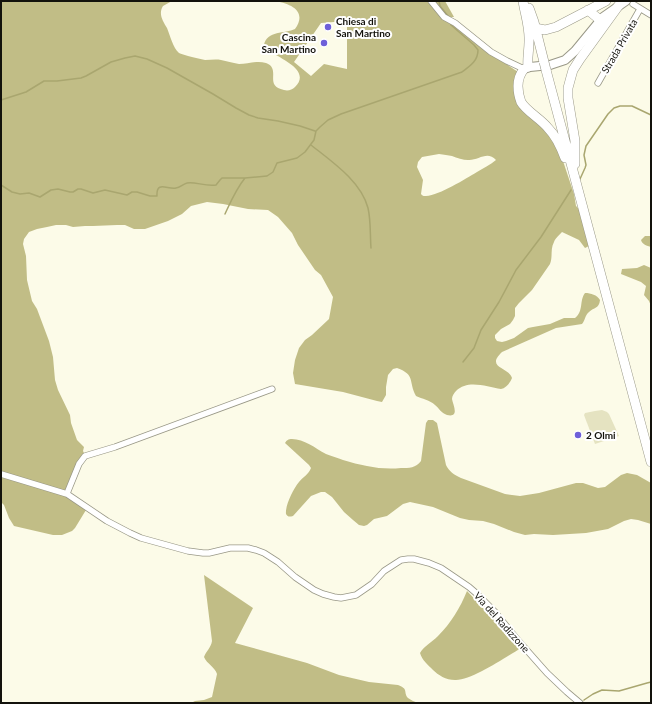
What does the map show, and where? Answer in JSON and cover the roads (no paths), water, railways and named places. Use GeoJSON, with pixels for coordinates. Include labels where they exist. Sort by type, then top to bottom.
{"type":"FeatureCollection","features":[{"type":"Feature","properties":{"kind":"main road"},"geometry":{"type":"LineString","coordinates":[[523,1],[529,35],[529,46],[526,68],[521,74],[519,83],[520,100],[524,106],[546,125],[554,136],[567,162],[578,202],[582,205]]}},
{"type":"Feature","properties":{"kind":"main road"},"geometry":{"type":"LineString","coordinates":[[527,1],[651,462]]}},
{"type":"Feature","properties":{"kind":"main road"},"geometry":{"type":"LineString","coordinates":[[535,28],[545,30],[554,28],[606,1]]}},
{"type":"Feature","properties":{"kind":"main road"},"geometry":{"type":"LineString","coordinates":[[575,180],[575,141],[568,96],[573,70],[626,3]]}},
{"type":"Feature","properties":{"kind":"main road"},"geometry":{"type":"LineString","coordinates":[[588,10],[600,20]]}},
{"type":"Feature","properties":{"kind":"street"},"geometry":{"type":"LineString","coordinates":[[431,1],[444,17],[455,23],[491,52],[507,61],[526,68],[545,66],[568,58],[606,14],[626,3],[651,16]]}},
{"type":"Feature","properties":{"kind":"street","name":"Strada Privata"},"geometry":{"type":"LineString","coordinates":[[598,83],[640,9]]}},
{"type":"Feature","properties":{"kind":"street"},"geometry":{"type":"LineString","coordinates":[[67,494],[79,464],[85,456],[116,447],[272,389]]}},
{"type":"Feature","properties":{"kind":"street","name":"Via del Radizzone"},"geometry":{"type":"LineString","coordinates":[[1,474],[67,494],[107,521],[135,536],[153,542],[188,551],[203,553],[230,548],[248,548],[256,550],[278,562],[295,577],[314,590],[334,597],[341,598],[356,595],[372,584],[384,571],[400,560],[414,559],[435,565],[470,587],[479,595],[547,673],[580,703]]}},
{"type":"Feature","properties":{"kind":"waterway"},"geometry":{"type":"LineString","coordinates":[[439,1],[440,6],[448,16]]}},
{"type":"Feature","properties":{"kind":"waterway"},"geometry":{"type":"LineString","coordinates":[[245,178],[267,176],[273,172],[277,163],[297,158],[305,152],[314,140],[316,131],[328,120],[465,70],[477,57],[478,50],[451,25],[450,22]]}},
{"type":"Feature","properties":{"kind":"waterway"},"geometry":{"type":"LineString","coordinates":[[1,100],[26,92],[44,81],[81,78],[111,62],[135,56],[147,59],[167,68],[249,115],[300,126],[315,131]]}},
{"type":"Feature","properties":{"kind":"waterway"},"geometry":{"type":"LineString","coordinates":[[580,179],[586,165],[584,155],[586,146],[608,114],[614,108],[620,106],[632,106],[651,115]]}},
{"type":"Feature","properties":{"kind":"waterway"},"geometry":{"type":"LineString","coordinates":[[311,145],[344,172],[359,189],[368,208],[371,248]]}},
{"type":"Feature","properties":{"kind":"waterway"},"geometry":{"type":"LineString","coordinates":[[1,185],[12,192],[20,194],[29,193],[40,197],[51,190],[58,189],[70,192],[81,189],[93,193],[105,190],[127,195],[132,192],[137,192],[150,196],[157,196],[157,191],[160,187],[177,188],[190,183],[216,185],[222,178],[245,178],[236,191],[225,214]]}},
{"type":"Feature","properties":{"kind":"waterway"},"geometry":{"type":"LineString","coordinates":[[463,362],[474,348],[481,330],[499,302],[516,270],[541,237],[571,190]]}},
{"type":"Feature","properties":{"kind":"waterway"},"geometry":{"type":"LineString","coordinates":[[584,700],[602,690],[619,691],[651,682]]}},
{"type":"Feature","properties":{"kind":"place","name":"Chiesa di San Martino"},"geometry":{"type":"Point","coordinates":[328,27]}},
{"type":"Feature","properties":{"kind":"place","name":"Cascina San Martino"},"geometry":{"type":"Point","coordinates":[324,43]}},
{"type":"Feature","properties":{"kind":"place","name":"2 Olmi"},"geometry":{"type":"Point","coordinates":[578,435]}}]}
